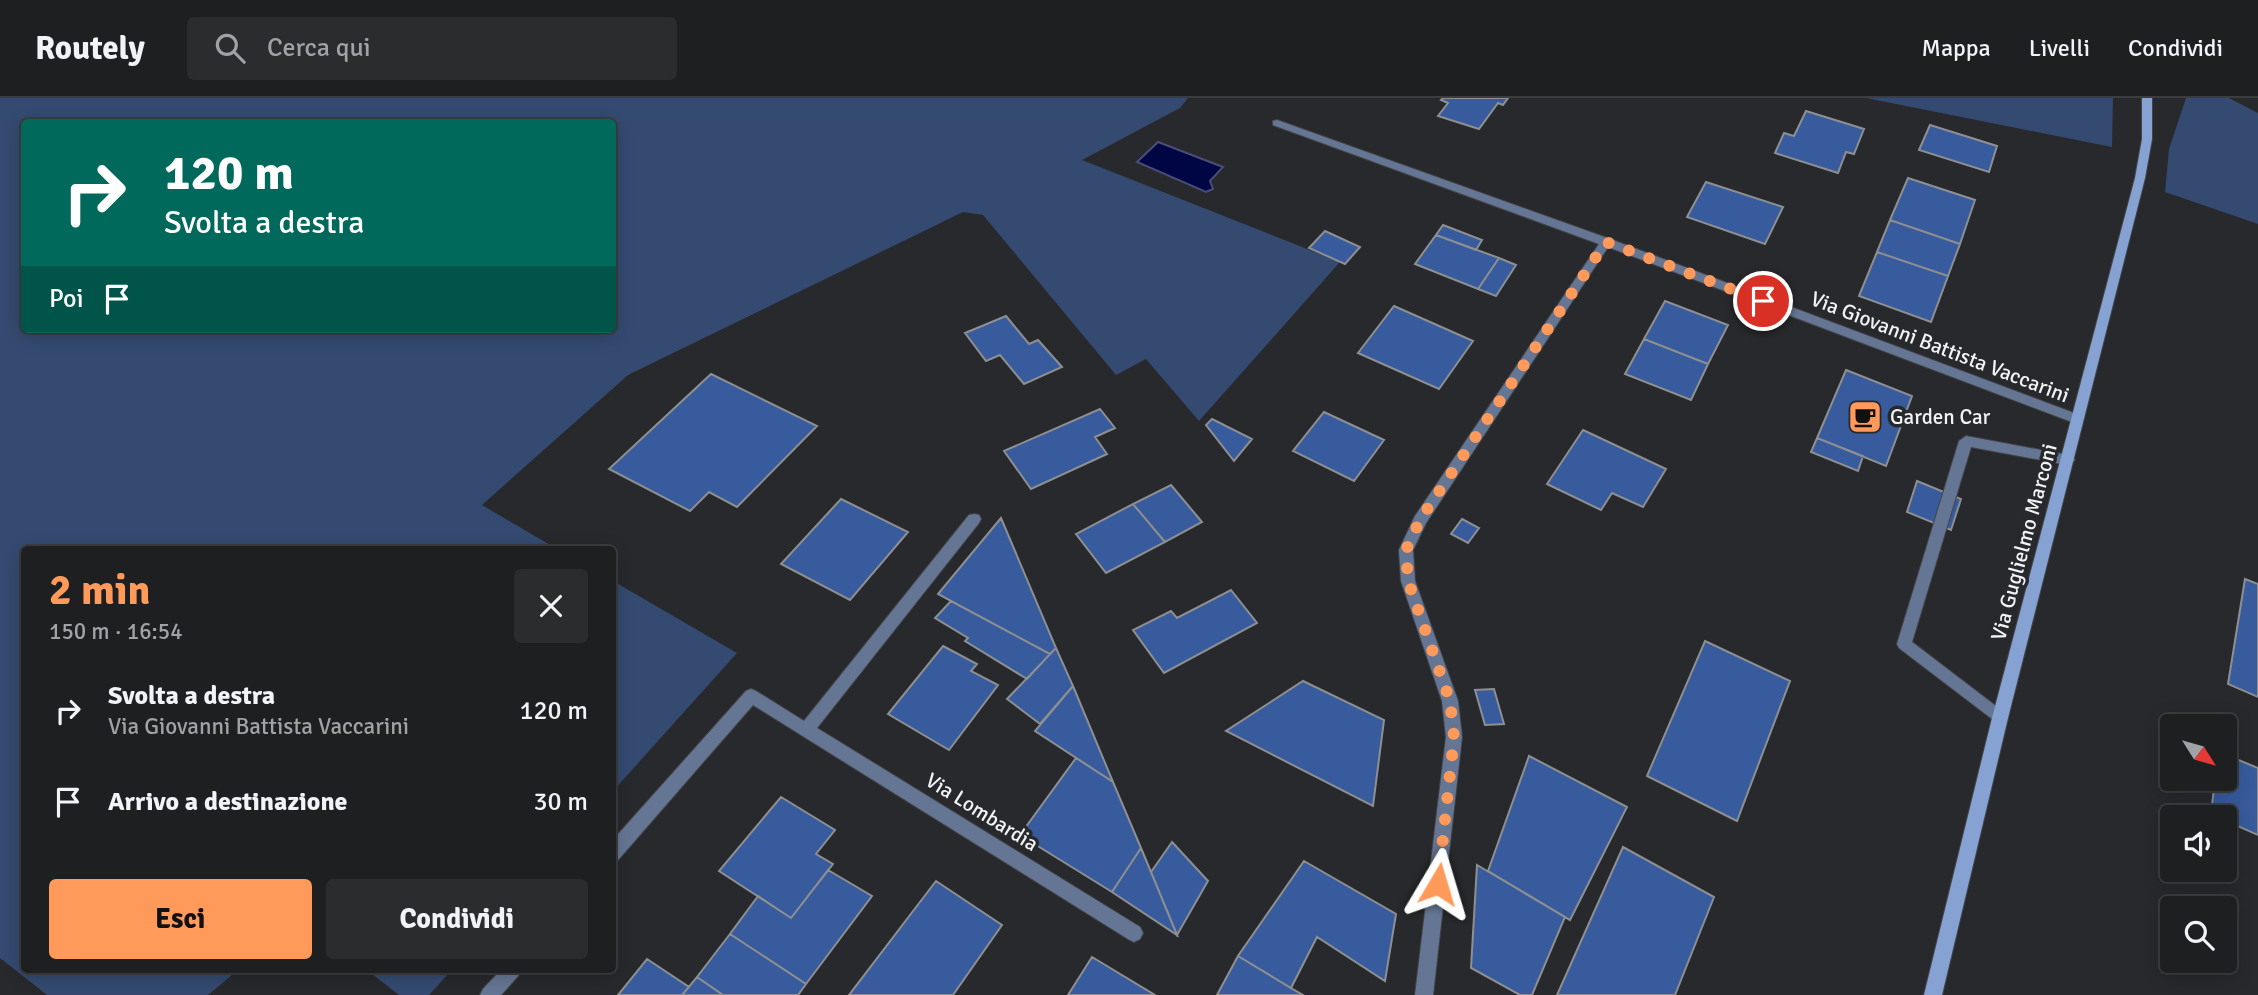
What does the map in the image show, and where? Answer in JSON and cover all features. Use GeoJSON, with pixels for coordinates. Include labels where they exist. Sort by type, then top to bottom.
{"type":"FeatureCollection","features":[{"type":"Feature","properties":{"kind":"main road","name":"Via Guglielmo Marconi"},"geometry":{"type":"LineString","coordinates":[[1933,995],[2000,718],[2140,178],[2147,139],[2147,98]]}},
{"type":"Feature","properties":{"kind":"street","name":"Via Giovanni Battista Vaccarini"},"geometry":{"type":"LineString","coordinates":[[1277,123],[1606,242],[2077,419]]}},
{"type":"Feature","properties":{"kind":"street"},"geometry":{"type":"LineString","coordinates":[[1424,995],[1454,737],[1450,701],[1408,581],[1406,550],[1420,520],[1606,242]]}},
{"type":"Feature","properties":{"kind":"street"},"geometry":{"type":"LineString","coordinates":[[2000,718],[1903,644],[1966,441],[2068,460]]}},
{"type":"Feature","properties":{"kind":"street"},"geometry":{"type":"LineString","coordinates":[[806,730],[974,519]]}},
{"type":"Feature","properties":{"kind":"street","name":"Via Lombardia"},"geometry":{"type":"LineString","coordinates":[[616,849],[751,696],[1133,933]]}},
{"type":"Feature","properties":{"kind":"street"},"geometry":{"type":"LineString","coordinates":[[489,995],[509,973]]}},
{"type":"Feature","properties":{"kind":"shaded area"},"geometry":{"type":"Polygon","coordinates":[[[0,98],[1188,98],[1180,108],[1082,160],[1340,262],[1199,421],[1146,359],[1116,375],[983,215],[963,212],[628,375],[482,505],[552,546],[21,546],[21,973],[234,973],[208,995],[47,995],[0,958],[0,98]]]}},
{"type":"Feature","properties":{"kind":"shaded area"},"geometry":{"type":"Polygon","coordinates":[[[1866,98],[2113,98],[2112,147],[1866,98]]]}},
{"type":"Feature","properties":{"kind":"shaded area"},"geometry":{"type":"Polygon","coordinates":[[[2186,98],[2229,98],[2258,113],[2258,224],[2165,192],[2169,149],[2186,98]]]}},
{"type":"Feature","properties":{"kind":"shaded area"},"geometry":{"type":"Polygon","coordinates":[[[1158,142],[1223,167],[1210,181],[1213,189],[1206,192],[1137,162],[1158,142]]]}},
{"type":"Feature","properties":{"kind":"shaded area"},"geometry":{"type":"Polygon","coordinates":[[[616,583],[737,653],[616,788],[616,583]]]}},
{"type":"Feature","properties":{"kind":"shaded area"},"geometry":{"type":"Polygon","coordinates":[[[371,973],[449,973],[429,995],[399,995],[371,973]]]}},
{"type":"Feature","properties":{"kind":"building"},"geometry":{"type":"Polygon","coordinates":[[[1508,98],[1503,105],[1498,103],[1479,129],[1438,116],[1448,103],[1441,100],[1508,98]]]}},
{"type":"Feature","properties":{"kind":"building"},"geometry":{"type":"Polygon","coordinates":[[[1806,111],[1864,129],[1854,154],[1846,152],[1838,173],[1775,153],[1784,133],[1794,136],[1806,111]]]}},
{"type":"Feature","properties":{"kind":"building"},"geometry":{"type":"Polygon","coordinates":[[[1930,125],[1997,146],[1989,172],[1919,150],[1930,125]]]}},
{"type":"Feature","properties":{"kind":"building"},"geometry":{"type":"Polygon","coordinates":[[[1908,178],[1975,200],[1960,244],[1890,220],[1908,178]]]}},
{"type":"Feature","properties":{"kind":"building"},"geometry":{"type":"Polygon","coordinates":[[[1706,182],[1783,207],[1765,244],[1687,217],[1706,182]]]}},
{"type":"Feature","properties":{"kind":"building"},"geometry":{"type":"Polygon","coordinates":[[[1890,220],[1960,244],[1948,276],[1877,252],[1890,220]]]}},
{"type":"Feature","properties":{"kind":"building"},"geometry":{"type":"Polygon","coordinates":[[[1443,225],[1482,240],[1476,250],[1436,235],[1443,225]]]}},
{"type":"Feature","properties":{"kind":"building"},"geometry":{"type":"Polygon","coordinates":[[[1325,231],[1360,247],[1345,264],[1309,248],[1325,231]]]}},
{"type":"Feature","properties":{"kind":"building"},"geometry":{"type":"Polygon","coordinates":[[[1436,235],[1499,258],[1478,289],[1415,264],[1436,235]]]}},
{"type":"Feature","properties":{"kind":"building"},"geometry":{"type":"Polygon","coordinates":[[[1877,252],[1948,276],[1931,322],[1859,296],[1877,252]]]}},
{"type":"Feature","properties":{"kind":"building"},"geometry":{"type":"Polygon","coordinates":[[[1499,258],[1516,265],[1496,296],[1478,289],[1499,258]]]}},
{"type":"Feature","properties":{"kind":"building"},"geometry":{"type":"Polygon","coordinates":[[[1665,301],[1728,325],[1708,364],[1644,339],[1665,301]]]}},
{"type":"Feature","properties":{"kind":"building"},"geometry":{"type":"Polygon","coordinates":[[[1394,306],[1473,341],[1439,389],[1358,353],[1394,306]]]}},
{"type":"Feature","properties":{"kind":"building"},"geometry":{"type":"Polygon","coordinates":[[[1006,316],[1029,344],[1038,340],[1062,367],[1024,384],[1000,355],[986,361],[965,333],[1006,316]]]}},
{"type":"Feature","properties":{"kind":"building"},"geometry":{"type":"Polygon","coordinates":[[[1644,339],[1708,364],[1691,400],[1625,374],[1644,339]]]}},
{"type":"Feature","properties":{"kind":"building","name":"Garden Car"},"geometry":{"type":"Polygon","coordinates":[[[1846,370],[1912,396],[1886,466],[1817,438],[1846,370]]]}},
{"type":"Feature","properties":{"kind":"building"},"geometry":{"type":"Polygon","coordinates":[[[711,374],[817,426],[737,507],[709,492],[690,511],[609,469],[711,374]]]}},
{"type":"Feature","properties":{"kind":"building"},"geometry":{"type":"Polygon","coordinates":[[[1100,409],[1115,428],[1095,437],[1107,454],[1031,489],[1004,451],[1100,409]]]}},
{"type":"Feature","properties":{"kind":"building"},"geometry":{"type":"Polygon","coordinates":[[[1324,412],[1384,440],[1354,481],[1293,451],[1324,412]]]}},
{"type":"Feature","properties":{"kind":"building"},"geometry":{"type":"Polygon","coordinates":[[[1212,419],[1252,439],[1234,461],[1206,425],[1212,419]]]}},
{"type":"Feature","properties":{"kind":"building"},"geometry":{"type":"Polygon","coordinates":[[[1583,430],[1666,469],[1643,507],[1612,493],[1601,510],[1547,484],[1583,430]]]}},
{"type":"Feature","properties":{"kind":"building"},"geometry":{"type":"Polygon","coordinates":[[[1817,438],[1863,456],[1858,471],[1811,452],[1817,438]]]}},
{"type":"Feature","properties":{"kind":"building"},"geometry":{"type":"Polygon","coordinates":[[[1917,481],[1961,499],[1951,530],[1907,512],[1917,481]]]}},
{"type":"Feature","properties":{"kind":"building"},"geometry":{"type":"Polygon","coordinates":[[[1171,485],[1202,522],[1165,542],[1133,504],[1171,485]]]}},
{"type":"Feature","properties":{"kind":"building"},"geometry":{"type":"Polygon","coordinates":[[[841,499],[908,532],[850,600],[781,564],[841,499]]]}},
{"type":"Feature","properties":{"kind":"building"},"geometry":{"type":"Polygon","coordinates":[[[1133,504],[1165,542],[1106,573],[1076,534],[1133,504]]]}},
{"type":"Feature","properties":{"kind":"building"},"geometry":{"type":"Polygon","coordinates":[[[1001,518],[1056,648],[1050,654],[938,594],[1001,518]]]}},
{"type":"Feature","properties":{"kind":"building"},"geometry":{"type":"Polygon","coordinates":[[[1462,519],[1479,528],[1468,543],[1451,534],[1462,519]]]}},
{"type":"Feature","properties":{"kind":"building"},"geometry":{"type":"Polygon","coordinates":[[[2245,579],[2258,584],[2258,697],[2228,684],[2245,579]]]}},
{"type":"Feature","properties":{"kind":"building"},"geometry":{"type":"Polygon","coordinates":[[[1231,590],[1257,623],[1164,673],[1133,630],[1171,611],[1177,618],[1231,590]]]}},
{"type":"Feature","properties":{"kind":"building"},"geometry":{"type":"Polygon","coordinates":[[[951,601],[1050,654],[1027,679],[965,641],[968,638],[935,618],[951,601]]]}},
{"type":"Feature","properties":{"kind":"building"},"geometry":{"type":"Polygon","coordinates":[[[1705,641],[1790,681],[1737,821],[1647,776],[1705,641]]]}},
{"type":"Feature","properties":{"kind":"building"},"geometry":{"type":"Polygon","coordinates":[[[943,646],[977,664],[971,671],[998,685],[949,750],[888,714],[943,646]]]}},
{"type":"Feature","properties":{"kind":"building"},"geometry":{"type":"Polygon","coordinates":[[[1056,648],[1073,686],[1040,724],[1007,699],[1056,648]]]}},
{"type":"Feature","properties":{"kind":"building"},"geometry":{"type":"Polygon","coordinates":[[[1303,681],[1384,720],[1373,806],[1226,731],[1303,681]]]}},
{"type":"Feature","properties":{"kind":"building"},"geometry":{"type":"Polygon","coordinates":[[[1073,686],[1113,782],[1035,731],[1073,686]]]}},
{"type":"Feature","properties":{"kind":"building"},"geometry":{"type":"Polygon","coordinates":[[[1494,689],[1504,724],[1485,725],[1475,690],[1494,689]]]}},
{"type":"Feature","properties":{"kind":"building"},"geometry":{"type":"Polygon","coordinates":[[[1529,756],[1627,807],[1570,920],[1488,871],[1529,756]]]}},
{"type":"Feature","properties":{"kind":"building"},"geometry":{"type":"Polygon","coordinates":[[[1076,758],[1113,782],[1141,848],[1112,892],[1020,835],[1076,758]]]}},
{"type":"Feature","properties":{"kind":"building"},"geometry":{"type":"Polygon","coordinates":[[[2237,759],[2258,768],[2258,835],[2237,826],[2237,805],[2212,805],[2214,791],[2237,791],[2237,759]]]}},
{"type":"Feature","properties":{"kind":"building"},"geometry":{"type":"Polygon","coordinates":[[[781,797],[835,830],[816,854],[833,864],[791,918],[719,871],[781,797]]]}},
{"type":"Feature","properties":{"kind":"building"},"geometry":{"type":"Polygon","coordinates":[[[1172,842],[1208,881],[1177,935],[1151,872],[1172,842]]]}},
{"type":"Feature","properties":{"kind":"building"},"geometry":{"type":"Polygon","coordinates":[[[1623,847],[1714,897],[1675,995],[1557,995],[1623,847]]]}},
{"type":"Feature","properties":{"kind":"building"},"geometry":{"type":"Polygon","coordinates":[[[1141,848],[1151,872],[1177,935],[1112,892],[1141,848]]]}},
{"type":"Feature","properties":{"kind":"building"},"geometry":{"type":"Polygon","coordinates":[[[1304,861],[1396,914],[1385,981],[1317,937],[1291,988],[1238,956],[1304,861]]]}},
{"type":"Feature","properties":{"kind":"building"},"geometry":{"type":"Polygon","coordinates":[[[1477,865],[1565,917],[1532,995],[1520,995],[1471,968],[1477,865]]]}},
{"type":"Feature","properties":{"kind":"building"},"geometry":{"type":"Polygon","coordinates":[[[828,870],[872,896],[806,984],[730,934],[758,896],[791,918],[828,870]]]}},
{"type":"Feature","properties":{"kind":"building"},"geometry":{"type":"Polygon","coordinates":[[[936,881],[1002,925],[953,995],[849,995],[936,881]]]}},
{"type":"Feature","properties":{"kind":"building"},"geometry":{"type":"Polygon","coordinates":[[[730,934],[806,984],[798,995],[723,995],[697,977],[730,934]]]}},
{"type":"Feature","properties":{"kind":"building"},"geometry":{"type":"Polygon","coordinates":[[[1238,956],[1291,988],[1303,995],[1217,995],[1238,956]]]}},
{"type":"Feature","properties":{"kind":"building"},"geometry":{"type":"Polygon","coordinates":[[[1092,957],[1155,995],[1068,995],[1092,957]]]}},
{"type":"Feature","properties":{"kind":"building"},"geometry":{"type":"Polygon","coordinates":[[[647,959],[689,987],[682,995],[618,995],[647,959]]]}},
{"type":"Feature","properties":{"kind":"building"},"geometry":{"type":"Polygon","coordinates":[[[697,977],[723,995],[682,995],[697,977]]]}},
{"type":"Feature","properties":{"kind":"place","name":"Garden Car"},"geometry":{"type":"Point","coordinates":[1865,417]}},
{"type":"Feature","properties":{"kind":"route"},"geometry":{"type":"LineString","coordinates":[[1438,884],[1454,737],[1450,701],[1408,581],[1406,550],[1420,520],[1606,242],[1763,301]]}}]}
